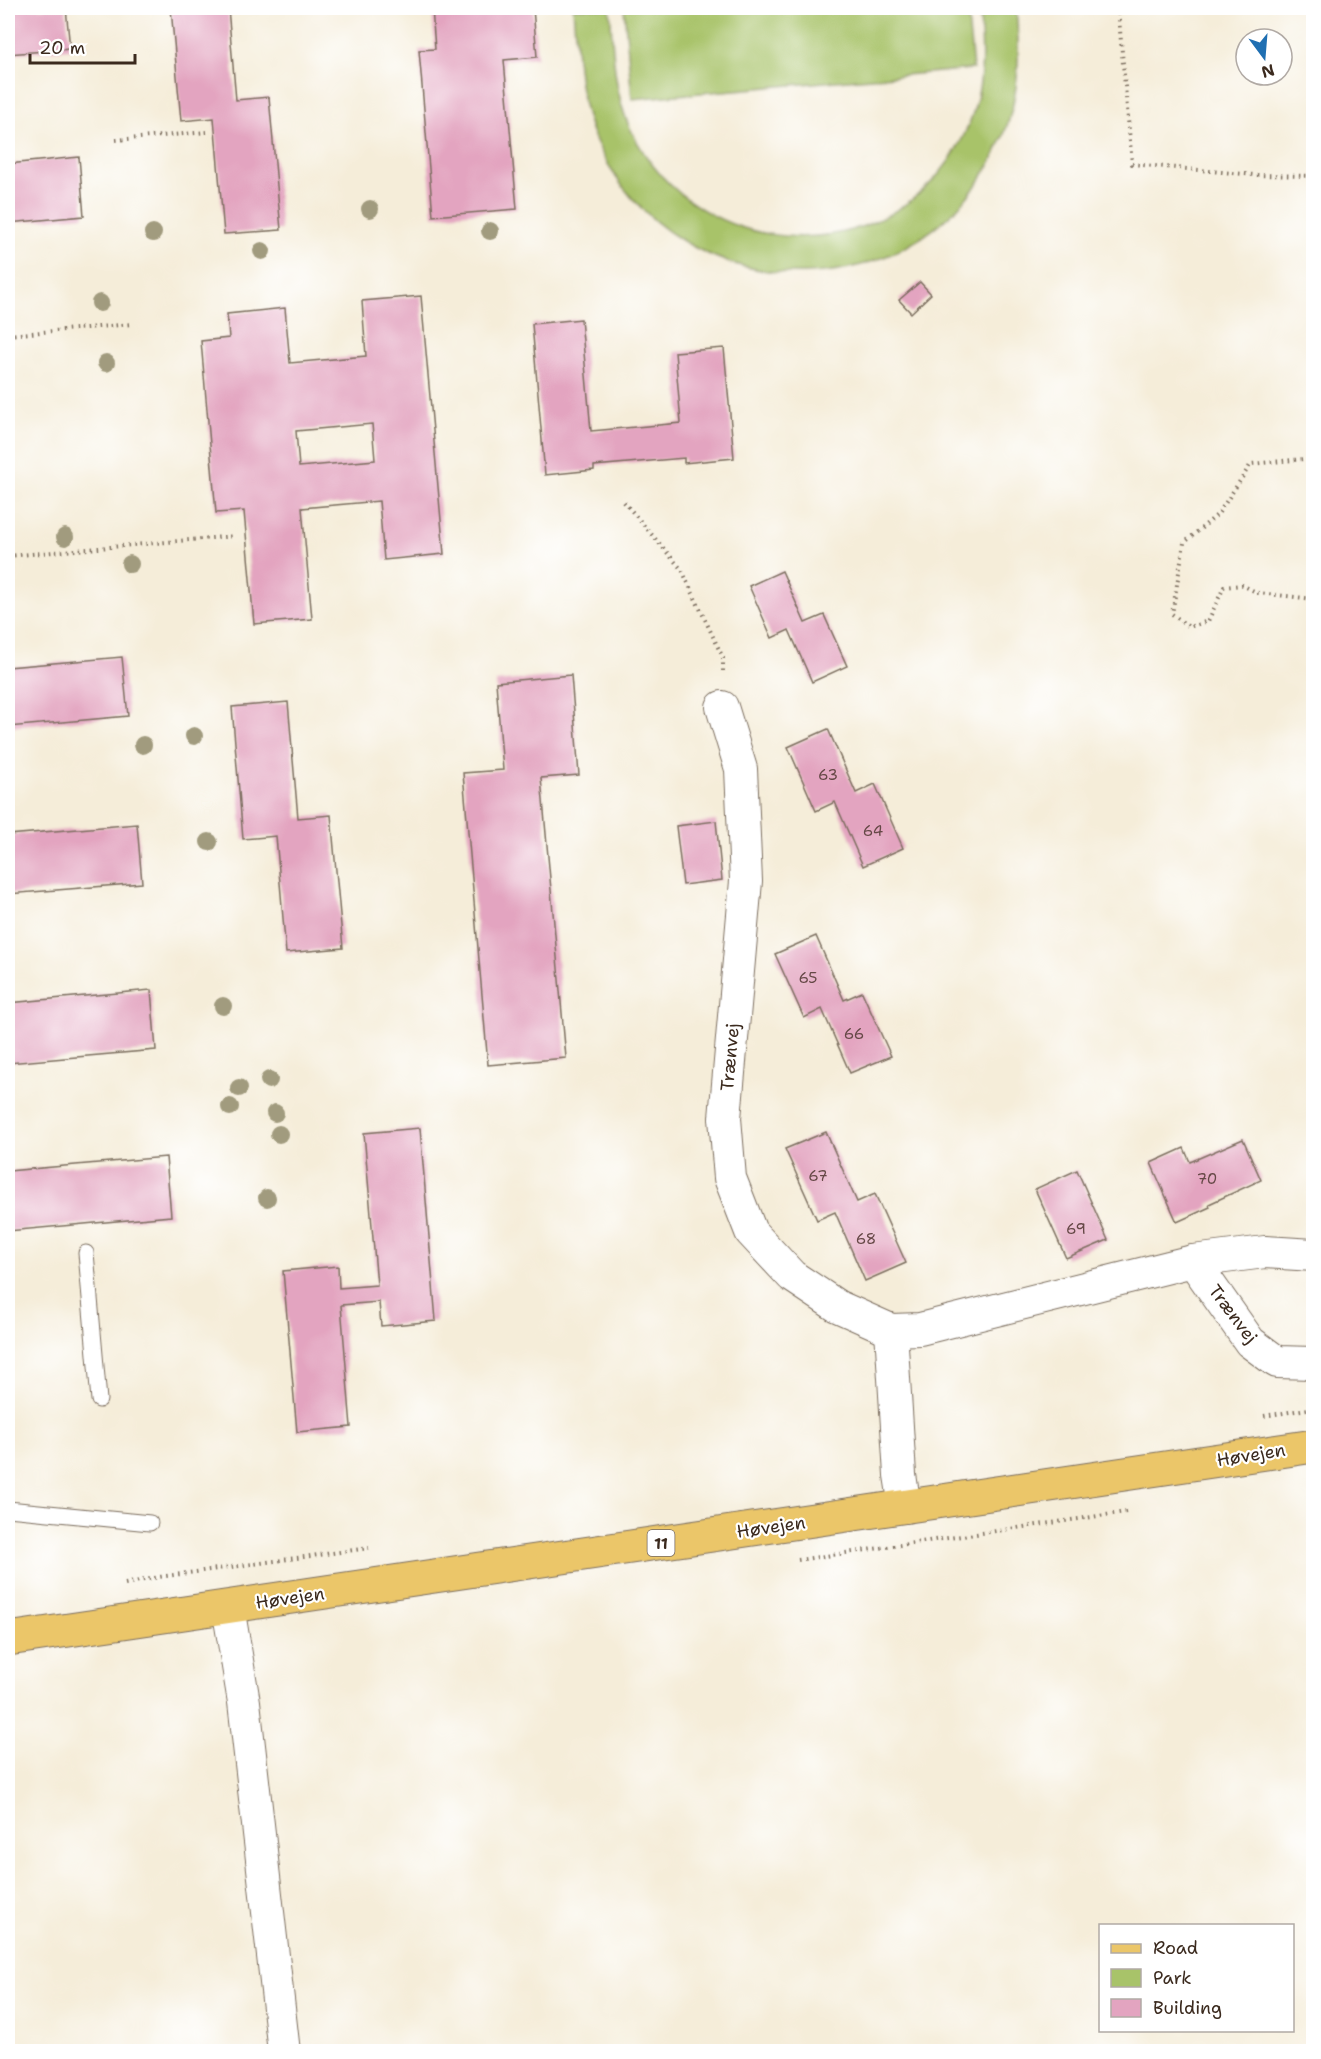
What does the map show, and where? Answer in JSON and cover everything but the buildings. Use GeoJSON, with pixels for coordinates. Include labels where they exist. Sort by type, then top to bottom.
{"type":"FeatureCollection","features":[{"type":"Feature","properties":{"kind":"main road","name":"Høvejen"},"geometry":{"type":"LineString","coordinates":[[8,1639],[1314,1446]]}},
{"type":"Feature","properties":{"kind":"street","name":"Trænvej"},"geometry":{"type":"LineString","coordinates":[[722,707],[741,770],[746,880],[725,1118],[730,1178],[751,1232],[792,1276],[837,1306],[891,1330],[920,1329],[1193,1261],[1265,1251],[1314,1255]]}},
{"type":"Feature","properties":{"kind":"street","name":"Trænvej"},"geometry":{"type":"LineString","coordinates":[[1193,1261],[1250,1342],[1277,1362],[1314,1364]]}},
{"type":"Feature","properties":{"kind":"street"},"geometry":{"type":"LineString","coordinates":[[891,1330],[900,1475],[905,1507]]}},
{"type":"Feature","properties":{"kind":"street"},"geometry":{"type":"LineString","coordinates":[[228,1607],[244,1701],[284,2052]]}},
{"type":"Feature","properties":{"kind":"lane"},"geometry":{"type":"LineString","coordinates":[[86,1252],[99,1400]]}},
{"type":"Feature","properties":{"kind":"lane"},"geometry":{"type":"LineString","coordinates":[[8,1509],[150,1523]]}},
{"type":"Feature","properties":{"kind":"path"},"geometry":{"type":"LineString","coordinates":[[1118,8],[1132,164],[1255,176],[1314,177]]}},
{"type":"Feature","properties":{"kind":"path"},"geometry":{"type":"LineString","coordinates":[[116,140],[207,132]]}},
{"type":"Feature","properties":{"kind":"path"},"geometry":{"type":"LineString","coordinates":[[8,335],[132,324]]}},
{"type":"Feature","properties":{"kind":"path"},"geometry":{"type":"LineString","coordinates":[[1314,458],[1251,464],[1218,514],[1184,543],[1172,614],[1189,627],[1208,621],[1224,587],[1242,585],[1258,593],[1314,599]]}},
{"type":"Feature","properties":{"kind":"path"},"geometry":{"type":"LineString","coordinates":[[624,502],[682,570],[696,604],[703,611],[723,658],[722,707]]}},
{"type":"Feature","properties":{"kind":"path"},"geometry":{"type":"LineString","coordinates":[[8,556],[235,536]]}},
{"type":"Feature","properties":{"kind":"green space"},"geometry":{"type":"Polygon","coordinates":[[[573,8],[610,8],[615,69],[624,114],[630,128],[662,176],[703,210],[751,230],[802,237],[852,229],[899,208],[939,173],[969,124],[978,95],[982,66],[979,8],[1016,8],[1018,57],[1013,105],[1003,137],[968,196],[919,239],[863,264],[801,273],[740,265],[683,240],[633,199],[596,141],[590,125],[581,93],[573,8]]]}},
{"type":"Feature","properties":{"kind":"green space"},"geometry":{"type":"Polygon","coordinates":[[[624,8],[967,8],[973,69],[632,99],[624,8]]]}}]}
